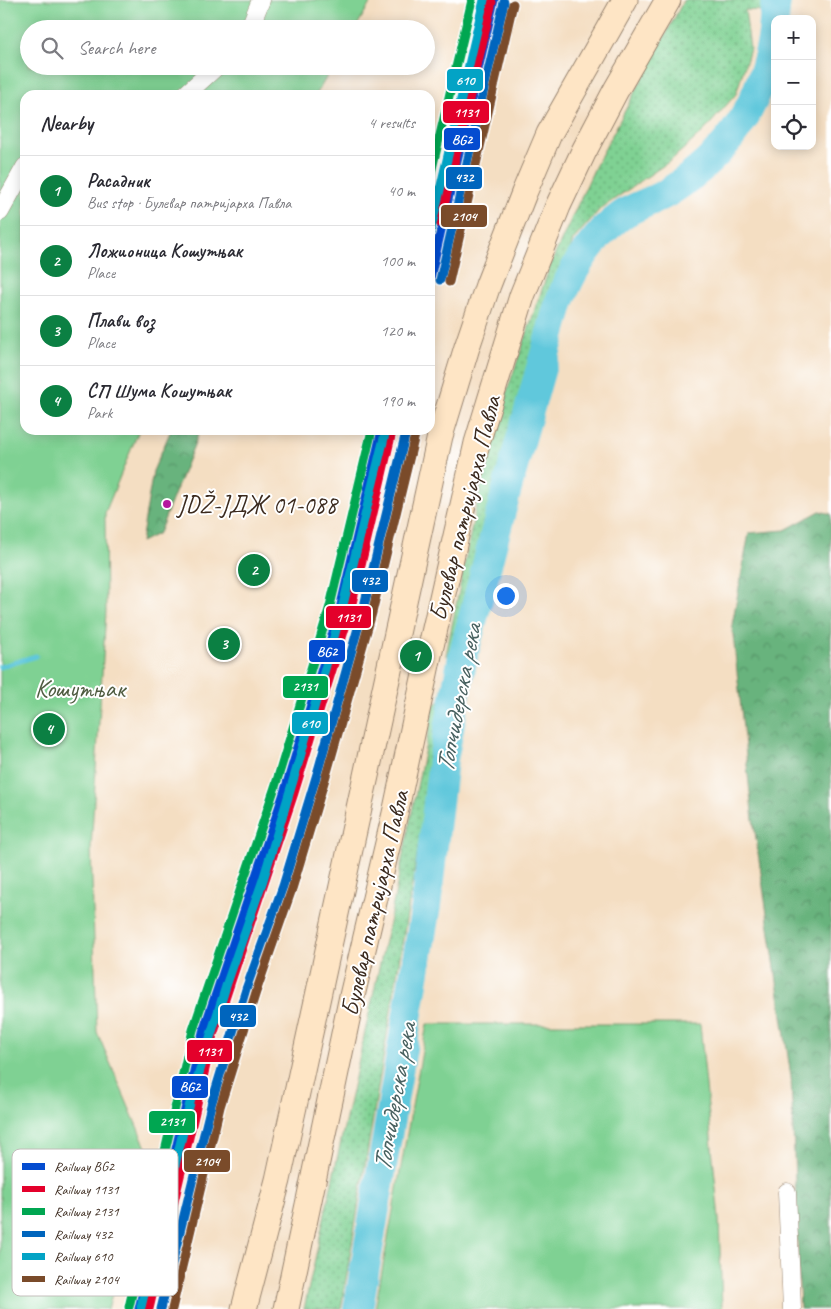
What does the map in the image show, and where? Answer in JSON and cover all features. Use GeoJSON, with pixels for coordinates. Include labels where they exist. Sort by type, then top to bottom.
{"type":"FeatureCollection","features":[{"type":"Feature","properties":{"kind":"main road","name":"Булевар патријарха Павла"},"geometry":{"type":"LineString","coordinates":[[244,1309],[280,1171],[440,436],[488,285],[549,134],[625,0]]}},
{"type":"Feature","properties":{"kind":"main road","name":"Булевар патријарха Павла"},"geometry":{"type":"LineString","coordinates":[[286,1309],[352,996],[396,809],[477,443],[522,296],[558,206],[593,133],[668,0]]}},
{"type":"Feature","properties":{"kind":"street"},"geometry":{"type":"LineString","coordinates":[[253,20],[261,0]]}},
{"type":"Feature","properties":{"kind":"street"},"geometry":{"type":"LineString","coordinates":[[191,90],[207,75]]}},
{"type":"Feature","properties":{"kind":"street"},"geometry":{"type":"LineString","coordinates":[[0,212],[20,176]]}},
{"type":"Feature","properties":{"kind":"street"},"geometry":{"type":"LineString","coordinates":[[787,1192],[792,1309]]}},
{"type":"Feature","properties":{"kind":"green space","name":"Кошутњак"},"geometry":{"type":"Polygon","coordinates":[[[0,0],[372,0],[360,20],[20,20],[20,75],[328,75],[319,90],[20,90],[20,435],[137,435],[105,513],[106,611],[91,848],[97,1032],[147,1149],[12,1149],[12,1296],[112,1296],[108,1309],[0,1309],[0,0]]]}},
{"type":"Feature","properties":{"kind":"green space"},"geometry":{"type":"Polygon","coordinates":[[[684,0],[768,0],[767,11],[745,10],[750,49],[736,94],[704,131],[670,161],[600,209],[573,240],[456,657],[446,655],[475,511],[505,397],[551,263],[595,167],[684,0]]]}},
{"type":"Feature","properties":{"kind":"green space"},"geometry":{"type":"Polygon","coordinates":[[[169,435],[198,435],[159,533],[141,542],[153,471],[169,435]]]}},
{"type":"Feature","properties":{"kind":"green space"},"geometry":{"type":"Polygon","coordinates":[[[820,511],[831,514],[831,1309],[800,1309],[791,1077],[752,812],[732,625],[749,533],[785,530],[820,511]]]}},
{"type":"Feature","properties":{"kind":"green space"},"geometry":{"type":"Polygon","coordinates":[[[443,700],[341,1309],[304,1309],[392,909],[434,704],[443,700]]]}},
{"type":"Feature","properties":{"kind":"green space"},"geometry":{"type":"Polygon","coordinates":[[[427,1024],[700,1024],[719,1219],[722,1309],[375,1309],[427,1024]]]}},
{"type":"Feature","properties":{"kind":"waterway","name":"Топчидерска река"},"geometry":{"type":"LineString","coordinates":[[358,1309],[426,906],[443,760],[463,656],[508,485],[560,301],[577,265],[601,233],[622,215],[664,194],[690,177],[723,147],[736,130],[748,111],[765,69],[772,40],[776,0]]}},
{"type":"Feature","properties":{"kind":"waterway"},"geometry":{"type":"LineString","coordinates":[[0,667],[36,656]]}},
{"type":"Feature","properties":{"kind":"rail line","name":"2131"},"geometry":{"type":"LineString","coordinates":[[435,156],[472,0]]}},
{"type":"Feature","properties":{"kind":"rail line","name":"610"},"geometry":{"type":"LineString","coordinates":[[435,211],[484,0]]}},
{"type":"Feature","properties":{"kind":"rail line","name":"BG2"},"geometry":{"type":"LineString","coordinates":[[435,256],[494,0]]}},
{"type":"Feature","properties":{"kind":"rail line","name":"1131"},"geometry":{"type":"LineString","coordinates":[[440,223],[492,2]]}},
{"type":"Feature","properties":{"kind":"rail line","name":"432"},"geometry":{"type":"LineString","coordinates":[[440,280],[504,2]]}},
{"type":"Feature","properties":{"kind":"rail line","name":"2104"},"geometry":{"type":"LineString","coordinates":[[449,282],[513,4]]}},
{"type":"Feature","properties":{"kind":"rail line","name":"2131"},"geometry":{"type":"LineString","coordinates":[[166,1149],[193,1030],[275,787],[330,606],[371,435]]}},
{"type":"Feature","properties":{"kind":"rail line","name":"BG2"},"geometry":{"type":"LineString","coordinates":[[176,1149],[203,1032],[285,790],[340,609],[381,435]]}},
{"type":"Feature","properties":{"kind":"rail line","name":"610"},"geometry":{"type":"LineString","coordinates":[[178,1153],[191,1099],[227,983],[263,880],[299,761],[343,605],[385,435]]}},
{"type":"Feature","properties":{"kind":"rail line","name":"1131"},"geometry":{"type":"LineString","coordinates":[[178,1185],[213,1035],[294,793],[350,612],[391,435]]}},
{"type":"Feature","properties":{"kind":"rail line","name":"432"},"geometry":{"type":"LineString","coordinates":[[178,1240],[211,1105],[246,989],[283,886],[319,767],[363,610],[405,435]]}},
{"type":"Feature","properties":{"kind":"rail line","name":"2104"},"geometry":{"type":"LineString","coordinates":[[178,1284],[220,1107],[256,992],[292,889],[328,769],[372,613],[415,435]]}},
{"type":"Feature","properties":{"kind":"rail line","name":"2131"},"geometry":{"type":"LineString","coordinates":[[129,1307],[132,1296]]}},
{"type":"Feature","properties":{"kind":"rail line","name":"BG2"},"geometry":{"type":"LineString","coordinates":[[139,1309],[142,1296]]}},
{"type":"Feature","properties":{"kind":"rail line","name":"610"},"geometry":{"type":"LineString","coordinates":[[141,1307],[144,1296]]}},
{"type":"Feature","properties":{"kind":"rail line","name":"1131"},"geometry":{"type":"LineString","coordinates":[[149,1309],[152,1296]]}},
{"type":"Feature","properties":{"kind":"rail line","name":"432"},"geometry":{"type":"LineString","coordinates":[[161,1309],[164,1296]]}},
{"type":"Feature","properties":{"kind":"rail line","name":"2104"},"geometry":{"type":"LineString","coordinates":[[172,1309],[175,1296]]}},
{"type":"Feature","properties":{"kind":"place","name":"JDŽ-JДЖ 01-088"},"geometry":{"type":"Point","coordinates":[167,504]}},
{"type":"Feature","properties":{"kind":"place","name":"Ложионица Кошутњак"},"geometry":{"type":"Point","coordinates":[254,570]}},
{"type":"Feature","properties":{"kind":"place","name":"Плави воз"},"geometry":{"type":"Point","coordinates":[224,644]}},
{"type":"Feature","properties":{"kind":"place","name":"Расадник"},"geometry":{"type":"Point","coordinates":[416,656]}},
{"type":"Feature","properties":{"kind":"place","name":"СП Шума Кошутњак"},"geometry":{"type":"Point","coordinates":[49,729]}}]}
